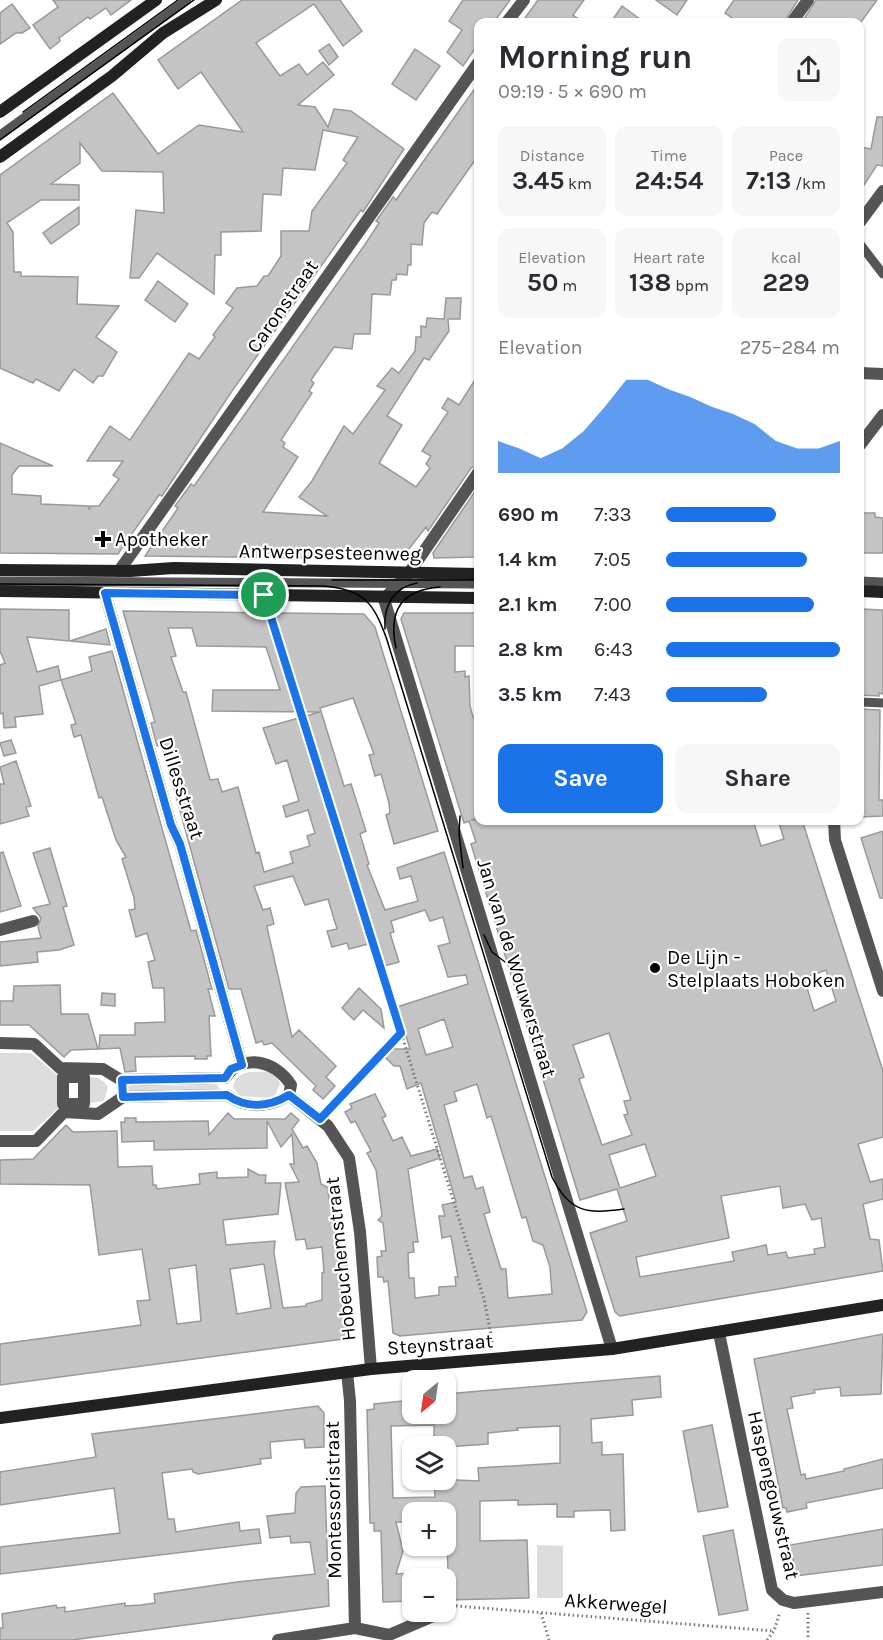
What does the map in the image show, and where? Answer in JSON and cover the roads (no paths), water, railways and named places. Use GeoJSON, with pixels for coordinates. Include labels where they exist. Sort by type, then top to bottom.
{"type":"FeatureCollection","features":[{"type":"Feature","properties":{"kind":"street"},"geometry":{"type":"LineString","coordinates":[[0,112],[156,0]]}},
{"type":"Feature","properties":{"kind":"street"},"geometry":{"type":"LineString","coordinates":[[0,157],[112,76],[163,33],[216,0]]}},
{"type":"Feature","properties":{"kind":"street"},"geometry":{"type":"LineString","coordinates":[[510,18],[524,0]]}},
{"type":"Feature","properties":{"kind":"street"},"geometry":{"type":"LineString","coordinates":[[795,18],[808,0]]}},
{"type":"Feature","properties":{"kind":"street","name":"Caronstraat"},"geometry":{"type":"LineString","coordinates":[[119,571],[474,69]]}},
{"type":"Feature","properties":{"kind":"street"},"geometry":{"type":"LineString","coordinates":[[864,217],[883,191]]}},
{"type":"Feature","properties":{"kind":"street"},"geometry":{"type":"LineString","coordinates":[[864,372],[883,374]]}},
{"type":"Feature","properties":{"kind":"street"},"geometry":{"type":"LineString","coordinates":[[864,439],[883,415]]}},
{"type":"Feature","properties":{"kind":"street"},"geometry":{"type":"LineString","coordinates":[[384,599],[409,573],[474,478]]}},
{"type":"Feature","properties":{"kind":"street","name":"Antwerpsesteenweg"},"geometry":{"type":"LineString","coordinates":[[0,570],[119,571],[174,568],[474,574]]}},
{"type":"Feature","properties":{"kind":"street"},"geometry":{"type":"LineString","coordinates":[[0,591],[384,599],[474,598]]}},
{"type":"Feature","properties":{"kind":"street"},"geometry":{"type":"LineString","coordinates":[[864,591],[883,592]]}},
{"type":"Feature","properties":{"kind":"street","name":"Dillesstraat"},"geometry":{"type":"LineString","coordinates":[[105,593],[171,825],[180,844],[242,1065]]}},
{"type":"Feature","properties":{"kind":"street","name":"Jan van de Wouwerstraat"},"geometry":{"type":"LineString","coordinates":[[384,599],[612,1349]]}},
{"type":"Feature","properties":{"kind":"street"},"geometry":{"type":"LineString","coordinates":[[833,825],[835,840],[883,991]]}},
{"type":"Feature","properties":{"kind":"street"},"geometry":{"type":"LineString","coordinates":[[0,930],[33,921]]}},
{"type":"Feature","properties":{"kind":"street"},"geometry":{"type":"LineString","coordinates":[[0,1043],[34,1044],[60,1068],[103,1070],[122,1080],[225,1078]]}},
{"type":"Feature","properties":{"kind":"street"},"geometry":{"type":"LineString","coordinates":[[0,1140],[36,1141],[64,1108],[98,1114],[123,1097],[227,1095],[241,1104],[265,1105],[278,1102],[289,1095],[291,1085],[277,1067],[259,1062],[231,1069],[225,1078],[227,1095]]}},
{"type":"Feature","properties":{"kind":"street"},"geometry":{"type":"LineString","coordinates":[[122,1080],[123,1097]]}},
{"type":"Feature","properties":{"kind":"street","name":"Hobeuchemstraat"},"geometry":{"type":"LineString","coordinates":[[289,1095],[320,1119],[340,1141],[349,1158],[360,1232],[371,1369]]}},
{"type":"Feature","properties":{"kind":"street","name":"Steynstraat"},"geometry":{"type":"LineString","coordinates":[[0,1418],[371,1369],[612,1349],[883,1305]]}},
{"type":"Feature","properties":{"kind":"street","name":"Haspengouwstraat"},"geometry":{"type":"LineString","coordinates":[[719,1333],[772,1590],[783,1600],[794,1603],[883,1592]]}},
{"type":"Feature","properties":{"kind":"street","name":"Montessoristraat"},"geometry":{"type":"LineString","coordinates":[[347,1372],[350,1401],[355,1628]]}},
{"type":"Feature","properties":{"kind":"street"},"geometry":{"type":"LineString","coordinates":[[278,1640],[355,1628],[388,1635],[418,1622]]}},
{"type":"Feature","properties":{"kind":"lane"},"geometry":{"type":"LineString","coordinates":[[0,135],[187,0]]}},
{"type":"Feature","properties":{"kind":"lane"},"geometry":{"type":"LineString","coordinates":[[864,249],[883,274]]}},
{"type":"Feature","properties":{"kind":"lane"},"geometry":{"type":"LineString","coordinates":[[0,581],[474,584]]}},
{"type":"Feature","properties":{"kind":"lane"},"geometry":{"type":"LineString","coordinates":[[864,581],[883,582]]}},
{"type":"Feature","properties":{"kind":"lane"},"geometry":{"type":"LineString","coordinates":[[864,702],[883,703]]}},
{"type":"Feature","properties":{"kind":"tram line"},"geometry":{"type":"LineString","coordinates":[[23,112],[178,0]]}},
{"type":"Feature","properties":{"kind":"tram line"},"geometry":{"type":"LineString","coordinates":[[0,140],[194,0]]}},
{"type":"Feature","properties":{"kind":"tram line"},"geometry":{"type":"LineString","coordinates":[[332,580],[474,580]]}},
{"type":"Feature","properties":{"kind":"tram line"},"geometry":{"type":"LineString","coordinates":[[385,629],[388,605],[396,593],[417,583]]}},
{"type":"Feature","properties":{"kind":"tram line"},"geometry":{"type":"LineString","coordinates":[[0,584],[323,586],[348,590],[366,600],[377,616],[387,640],[552,1177],[566,1198],[581,1208],[590,1211],[624,1209]]}},
{"type":"Feature","properties":{"kind":"tram line"},"geometry":{"type":"LineString","coordinates":[[396,648],[394,623],[400,605],[416,593],[440,587]]}},
{"type":"Feature","properties":{"kind":"tram line"},"geometry":{"type":"LineString","coordinates":[[460,816],[459,834],[463,868]]}},
{"type":"Feature","properties":{"kind":"tram line"},"geometry":{"type":"LineString","coordinates":[[484,935],[492,952],[505,962]]}},
{"type":"Feature","properties":{"kind":"place","name":"Apotheker"},"geometry":{"type":"Point","coordinates":[103,539]}},
{"type":"Feature","properties":{"kind":"place","name":"De Lijn - Stelplaats Hoboken"},"geometry":{"type":"Point","coordinates":[655,968]}}]}
